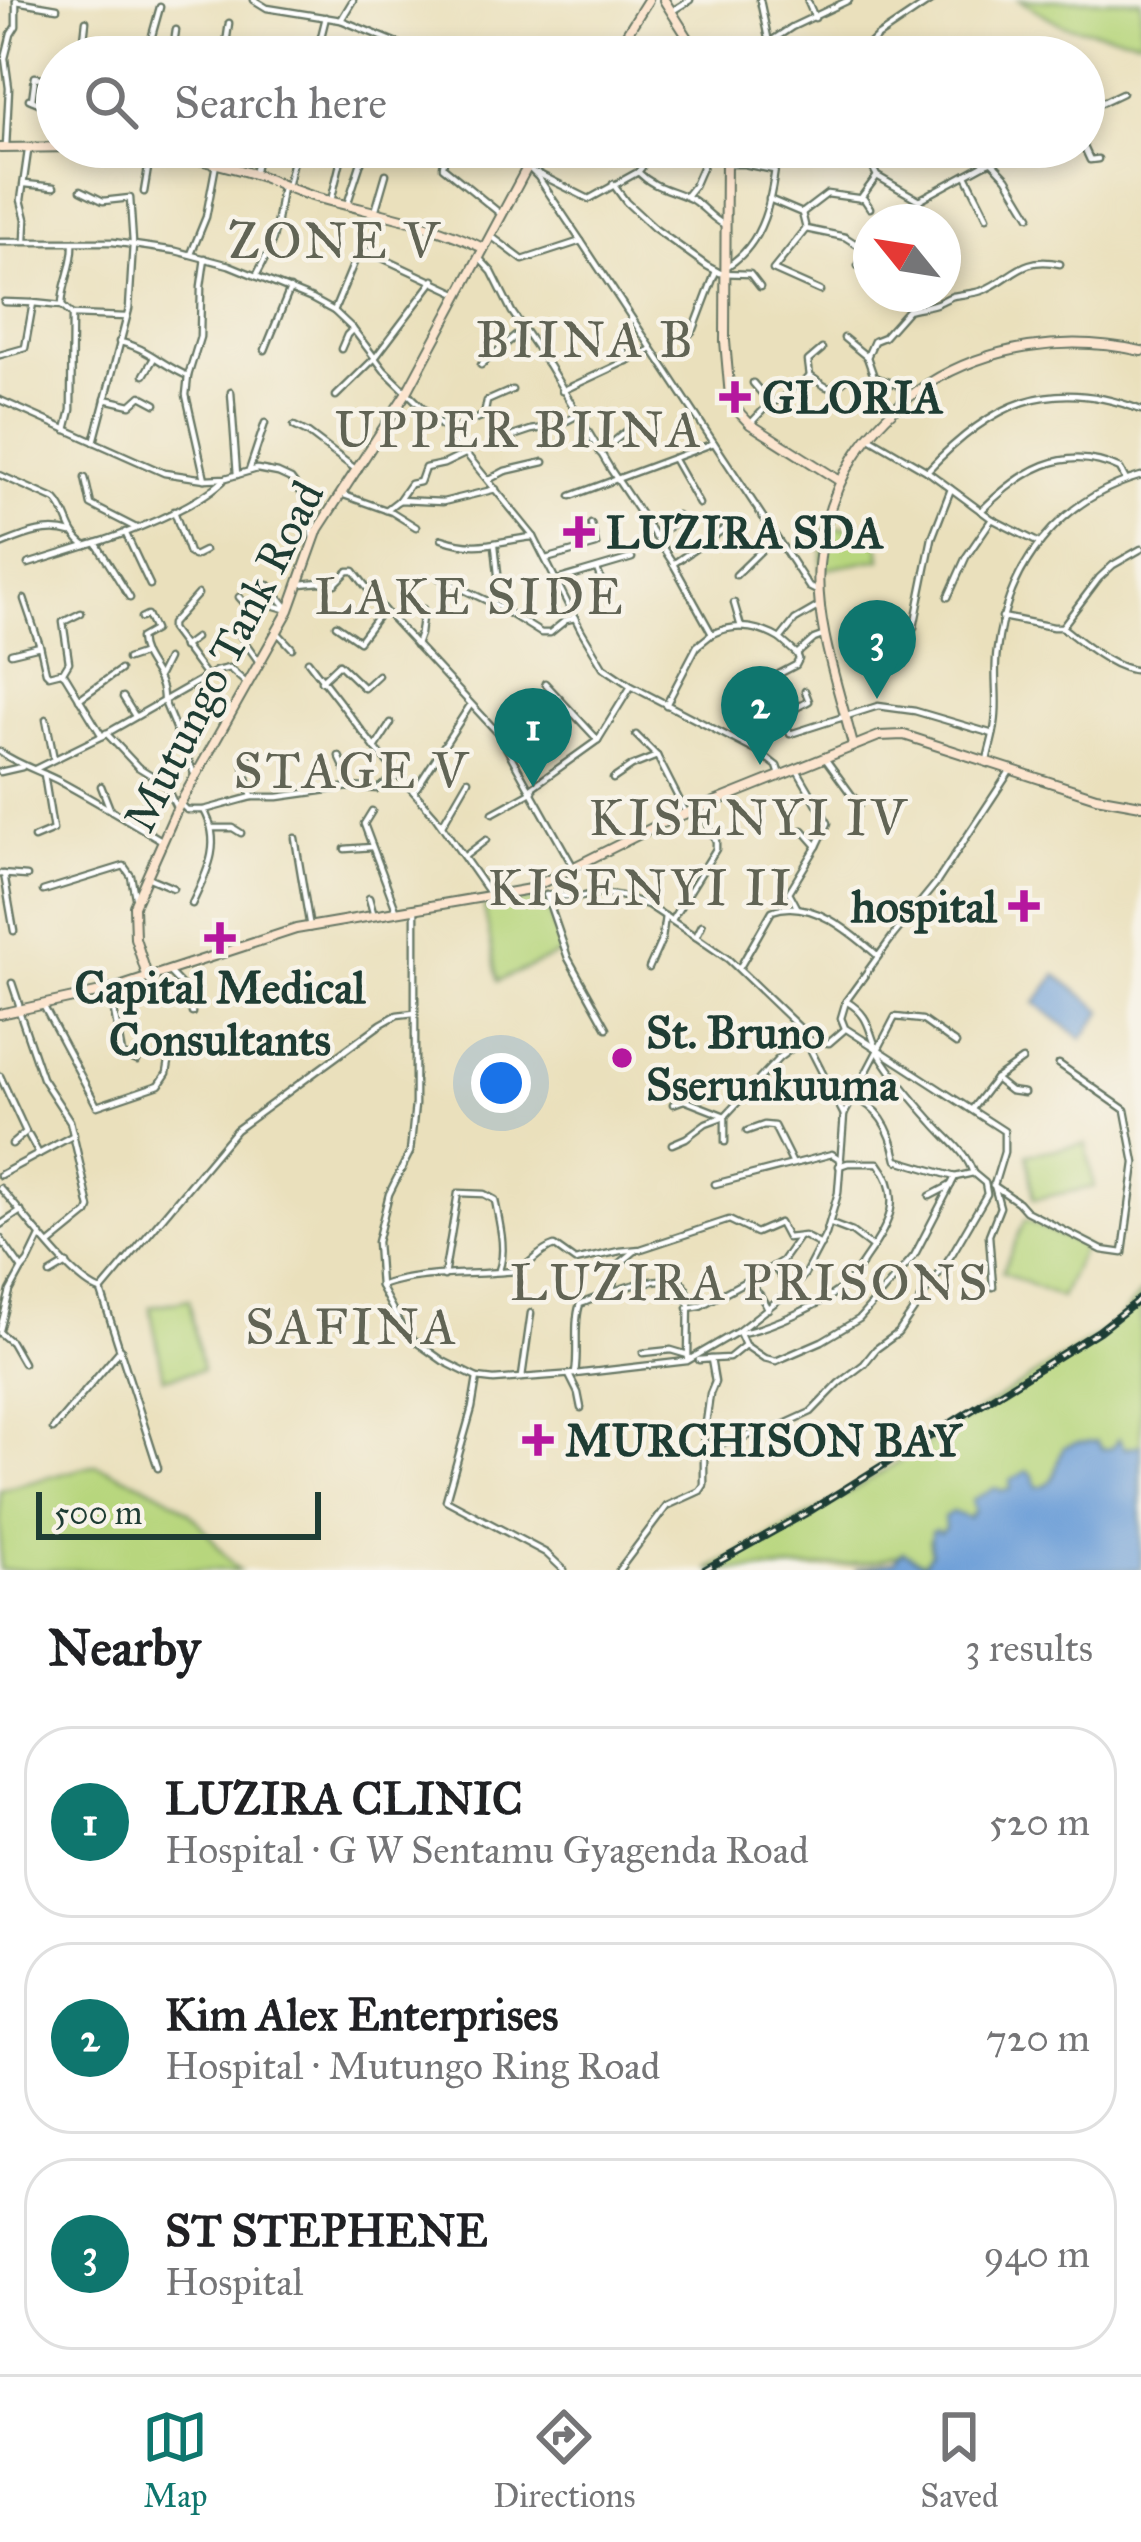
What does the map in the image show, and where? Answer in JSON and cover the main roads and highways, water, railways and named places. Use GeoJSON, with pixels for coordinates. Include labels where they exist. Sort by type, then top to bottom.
{"type":"FeatureCollection","features":[{"type":"Feature","properties":{"kind":"main road"},"geometry":{"type":"LineString","coordinates":[[625,36],[648,0]]}},
{"type":"Feature","properties":{"kind":"main road"},"geometry":{"type":"LineString","coordinates":[[664,0],[688,36]]}},
{"type":"Feature","properties":{"kind":"main road"},"geometry":{"type":"LineString","coordinates":[[3,148],[36,148]]}},
{"type":"Feature","properties":{"kind":"main road"},"geometry":{"type":"LineString","coordinates":[[230,168],[331,201],[432,226],[480,253]]}},
{"type":"Feature","properties":{"kind":"main road","name":"Mutungo Tank Road"},"geometry":{"type":"LineString","coordinates":[[148,979],[135,938],[135,902],[163,841],[289,610],[313,539],[407,392],[480,253],[531,168]]}},
{"type":"Feature","properties":{"kind":"main road"},"geometry":{"type":"LineString","coordinates":[[727,168],[723,270],[727,386],[734,407],[750,424],[840,481]]}},
{"type":"Feature","properties":{"kind":"main road"},"geometry":{"type":"LineString","coordinates":[[853,745],[825,634],[818,570],[824,528],[840,481],[867,436],[907,398],[956,368],[1023,348],[1100,344],[1141,351]]}},
{"type":"Feature","properties":{"kind":"main road"},"geometry":{"type":"LineString","coordinates":[[0,1014],[110,990],[277,934],[544,890],[574,868],[686,813],[879,736],[904,736],[1096,797],[1141,805]]}},
{"type":"Feature","properties":{"kind":"water"},"geometry":{"type":"Polygon","coordinates":[[[1056,975],[1103,1011],[1082,1039],[1035,1003],[1056,975]]]}},
{"type":"Feature","properties":{"kind":"water"},"geometry":{"type":"Polygon","coordinates":[[[1119,1439],[1124,1448],[1141,1445],[1141,1570],[855,1570],[894,1562],[903,1552],[924,1564],[931,1553],[931,1532],[945,1529],[944,1517],[952,1512],[969,1518],[975,1511],[972,1500],[995,1488],[1011,1489],[1010,1481],[1027,1471],[1037,1487],[1044,1485],[1053,1477],[1064,1447],[1097,1441],[1103,1449],[1112,1448],[1119,1439]]]}},
{"type":"Feature","properties":{"kind":"railway"},"geometry":{"type":"LineString","coordinates":[[704,1570],[808,1512],[1099,1331],[1141,1298]]}},
{"type":"Feature","properties":{"kind":"place","name":"GLORIA"},"geometry":{"type":"Point","coordinates":[735,397]}},
{"type":"Feature","properties":{"kind":"place","name":"LUZIRA SDA"},"geometry":{"type":"Point","coordinates":[579,532]}},
{"type":"Feature","properties":{"kind":"place","name":"ST STEPHENE"},"geometry":{"type":"Point","coordinates":[877,699]}},
{"type":"Feature","properties":{"kind":"place","name":"Kim Alex Enterprises"},"geometry":{"type":"Point","coordinates":[760,765]}},
{"type":"Feature","properties":{"kind":"place","name":"LUZIRA CLINIC"},"geometry":{"type":"Point","coordinates":[533,787]}},
{"type":"Feature","properties":{"kind":"place","name":"hospital"},"geometry":{"type":"Point","coordinates":[1024,906]}},
{"type":"Feature","properties":{"kind":"place","name":"Capital Medical Consultants"},"geometry":{"type":"Point","coordinates":[220,938]}},
{"type":"Feature","properties":{"kind":"place","name":"St. Bruno Sserunkuuma"},"geometry":{"type":"Point","coordinates":[622,1058]}},
{"type":"Feature","properties":{"kind":"place","name":"MURCHISON BAY"},"geometry":{"type":"Point","coordinates":[538,1440]}},
{"type":"Feature","properties":{"kind":"district","name":"ZONE V"},"geometry":{"type":"Point","coordinates":[335,240]}},
{"type":"Feature","properties":{"kind":"district","name":"BIINA B"},"geometry":{"type":"Point","coordinates":[586,339]}},
{"type":"Feature","properties":{"kind":"district","name":"UPPER BIINA"},"geometry":{"type":"Point","coordinates":[519,429]}},
{"type":"Feature","properties":{"kind":"district","name":"LAKE SIDE"},"geometry":{"type":"Point","coordinates":[470,596]}},
{"type":"Feature","properties":{"kind":"district","name":"STAGE V"},"geometry":{"type":"Point","coordinates":[352,770]}},
{"type":"Feature","properties":{"kind":"district","name":"KISENYI IV"},"geometry":{"type":"Point","coordinates":[749,817]}},
{"type":"Feature","properties":{"kind":"district","name":"KISENYI II"},"geometry":{"type":"Point","coordinates":[641,887]}},
{"type":"Feature","properties":{"kind":"district","name":"LUZIRA PRISONS"},"geometry":{"type":"Point","coordinates":[750,1282]}},
{"type":"Feature","properties":{"kind":"district","name":"SAFINA"},"geometry":{"type":"Point","coordinates":[352,1326]}}]}
